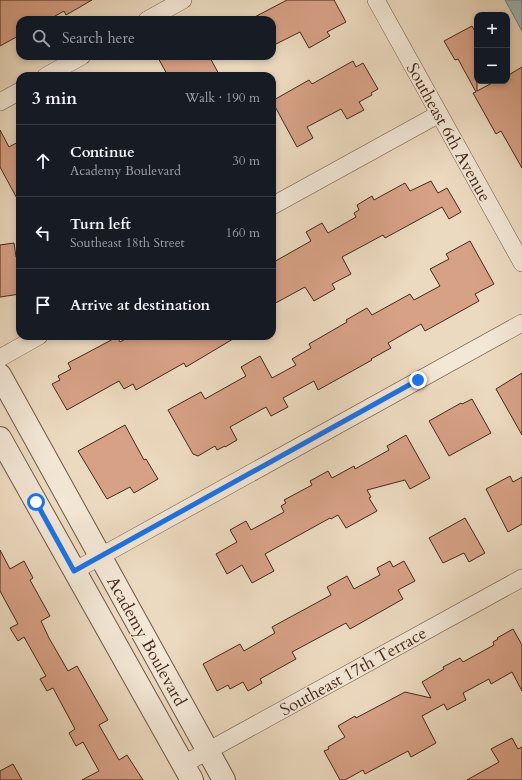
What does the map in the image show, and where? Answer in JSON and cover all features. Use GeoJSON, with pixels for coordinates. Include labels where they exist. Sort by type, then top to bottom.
{"type":"FeatureCollection","features":[{"type":"Feature","properties":{"kind":"street"},"geometry":{"type":"LineString","coordinates":[[154,16],[183,0]]}},
{"type":"Feature","properties":{"kind":"street","name":"Southeast 6th Avenue"},"geometry":{"type":"LineString","coordinates":[[376,0],[522,263]]}},
{"type":"Feature","properties":{"kind":"street"},"geometry":{"type":"LineString","coordinates":[[53,72],[75,60]]}},
{"type":"Feature","properties":{"kind":"street"},"geometry":{"type":"LineString","coordinates":[[0,102],[16,93]]}},
{"type":"Feature","properties":{"kind":"street"},"geometry":{"type":"LineString","coordinates":[[276,204],[439,114]]}},
{"type":"Feature","properties":{"kind":"street"},"geometry":{"type":"LineString","coordinates":[[74,571],[522,322]]}},
{"type":"Feature","properties":{"kind":"street"},"geometry":{"type":"LineString","coordinates":[[0,358],[32,340]]}},
{"type":"Feature","properties":{"kind":"street","name":"Academy Boulevard"},"geometry":{"type":"LineString","coordinates":[[0,375],[224,780]]}},
{"type":"Feature","properties":{"kind":"street","name":"Academy Boulevard"},"geometry":{"type":"LineString","coordinates":[[0,438],[188,772]]}},
{"type":"Feature","properties":{"kind":"street","name":"Southeast 17th Terrace"},"geometry":{"type":"LineString","coordinates":[[188,772],[208,751],[522,578]]}},
{"type":"Feature","properties":{"kind":"water"},"geometry":{"type":"Polygon","coordinates":[[[505,0],[522,0],[522,31],[505,0]]]}},
{"type":"Feature","properties":{"kind":"building"},"geometry":{"type":"Polygon","coordinates":[[[0,0],[92,0],[66,15],[64,11],[55,16],[16,16],[16,37],[0,46],[0,0]]]}},
{"type":"Feature","properties":{"kind":"building"},"geometry":{"type":"Polygon","coordinates":[[[287,0],[334,0],[346,22],[327,32],[330,36],[309,48],[300,32],[276,44],[276,16],[257,16],[287,0]]]}},
{"type":"Feature","properties":{"kind":"building"},"geometry":{"type":"Polygon","coordinates":[[[472,26],[474,30],[474,84],[477,84],[477,91],[490,84],[510,84],[510,74],[522,67],[522,168],[501,131],[496,134],[473,93],[476,92],[458,59],[455,60],[444,41],[472,26]]]}},
{"type":"Feature","properties":{"kind":"building"},"geometry":{"type":"Polygon","coordinates":[[[159,60],[211,60],[218,72],[166,72],[159,60]]]}},
{"type":"Feature","properties":{"kind":"building"},"geometry":{"type":"Polygon","coordinates":[[[353,61],[356,67],[363,63],[378,89],[371,93],[372,95],[359,102],[364,110],[347,119],[341,109],[307,127],[313,138],[297,147],[276,108],[276,99],[309,80],[312,84],[353,61]]]}},
{"type":"Feature","properties":{"kind":"building"},"geometry":{"type":"Polygon","coordinates":[[[0,130],[9,147],[16,143],[16,197],[0,167],[0,130]]]}},
{"type":"Feature","properties":{"kind":"building"},"geometry":{"type":"Polygon","coordinates":[[[431,181],[438,193],[447,188],[461,212],[449,219],[442,207],[385,238],[383,235],[342,257],[351,274],[332,284],[335,289],[314,301],[305,287],[276,303],[276,261],[311,241],[306,232],[322,223],[328,233],[356,217],[354,213],[359,210],[357,205],[372,196],[374,200],[405,183],[410,191],[431,181]]]}},
{"type":"Feature","properties":{"kind":"building"},"geometry":{"type":"Polygon","coordinates":[[[470,241],[494,284],[475,294],[479,301],[425,331],[421,324],[388,343],[391,348],[318,390],[314,381],[283,398],[288,407],[271,416],[266,407],[230,427],[237,440],[225,447],[217,450],[215,446],[198,456],[193,454],[168,410],[201,392],[205,399],[246,376],[241,367],[260,356],[272,378],[296,365],[292,359],[311,348],[309,344],[347,322],[346,320],[367,308],[372,315],[410,294],[414,300],[440,286],[430,269],[449,259],[446,254],[470,241]]]}},
{"type":"Feature","properties":{"kind":"building"},"geometry":{"type":"Polygon","coordinates":[[[14,243],[16,257],[16,295],[0,297],[0,245],[14,243]]]}},
{"type":"Feature","properties":{"kind":"building"},"geometry":{"type":"Polygon","coordinates":[[[111,340],[119,340],[120,342],[124,340],[231,340],[186,367],[184,363],[136,390],[133,384],[124,389],[119,381],[67,410],[52,384],[60,380],[58,376],[71,369],[68,363],[111,340]]]}},
{"type":"Feature","properties":{"kind":"building"},"geometry":{"type":"Polygon","coordinates":[[[522,373],[522,435],[496,389],[522,373]]]}},
{"type":"Feature","properties":{"kind":"building"},"geometry":{"type":"Polygon","coordinates":[[[472,399],[491,433],[449,456],[429,421],[461,403],[462,404],[472,399]]]}},
{"type":"Feature","properties":{"kind":"building"},"geometry":{"type":"Polygon","coordinates":[[[125,425],[144,460],[146,459],[158,479],[134,493],[130,487],[107,499],[78,451],[125,425]]]}},
{"type":"Feature","properties":{"kind":"building"},"geometry":{"type":"Polygon","coordinates":[[[406,435],[430,478],[410,489],[405,480],[367,490],[371,497],[369,498],[377,511],[346,528],[338,515],[331,519],[330,518],[265,554],[274,571],[252,583],[242,565],[227,574],[216,554],[237,542],[230,530],[246,521],[251,530],[284,512],[281,506],[286,503],[284,500],[312,485],[310,481],[328,471],[332,478],[354,466],[355,469],[389,450],[387,446],[406,435]]]}},
{"type":"Feature","properties":{"kind":"building"},"geometry":{"type":"Polygon","coordinates":[[[510,476],[513,482],[522,477],[522,524],[508,532],[486,489],[510,476]]]}},
{"type":"Feature","properties":{"kind":"building"},"geometry":{"type":"Polygon","coordinates":[[[465,518],[485,553],[469,562],[464,553],[443,563],[429,538],[465,518]]]}},
{"type":"Feature","properties":{"kind":"building"},"geometry":{"type":"Polygon","coordinates":[[[0,550],[10,569],[24,561],[33,578],[30,580],[50,616],[41,621],[49,638],[68,671],[77,666],[108,720],[99,725],[119,760],[127,755],[143,780],[82,780],[99,771],[83,742],[76,746],[69,733],[75,729],[53,688],[47,691],[40,679],[46,676],[24,637],[18,641],[10,628],[18,624],[0,591],[0,550]]]}},
{"type":"Feature","properties":{"kind":"building"},"geometry":{"type":"Polygon","coordinates":[[[390,561],[393,567],[404,561],[415,581],[398,590],[403,599],[350,629],[346,623],[292,652],[296,659],[260,679],[262,683],[248,691],[243,682],[230,689],[228,685],[217,691],[203,664],[240,644],[244,651],[275,633],[272,627],[331,595],[327,587],[347,576],[354,589],[380,575],[377,568],[390,561]]]}},
{"type":"Feature","properties":{"kind":"building"},"geometry":{"type":"Polygon","coordinates":[[[513,629],[522,645],[522,691],[512,672],[491,684],[489,679],[463,693],[466,700],[447,710],[444,704],[422,716],[436,743],[411,757],[408,751],[365,774],[363,770],[345,780],[340,780],[324,751],[345,737],[338,726],[355,716],[356,718],[405,692],[431,698],[422,682],[444,669],[443,667],[460,658],[463,662],[494,645],[493,642],[498,639],[497,638],[513,629]]]}},
{"type":"Feature","properties":{"kind":"building"},"geometry":{"type":"Polygon","coordinates":[[[512,738],[518,749],[522,747],[522,780],[467,780],[499,762],[491,749],[512,738]]]}},
{"type":"Feature","properties":{"kind":"building"},"geometry":{"type":"Polygon","coordinates":[[[13,764],[22,780],[0,780],[0,771],[13,764]]]}},
{"type":"Feature","properties":{"kind":"route"},"geometry":{"type":"LineString","coordinates":[[36,502],[74,571],[418,380]]}}]}
